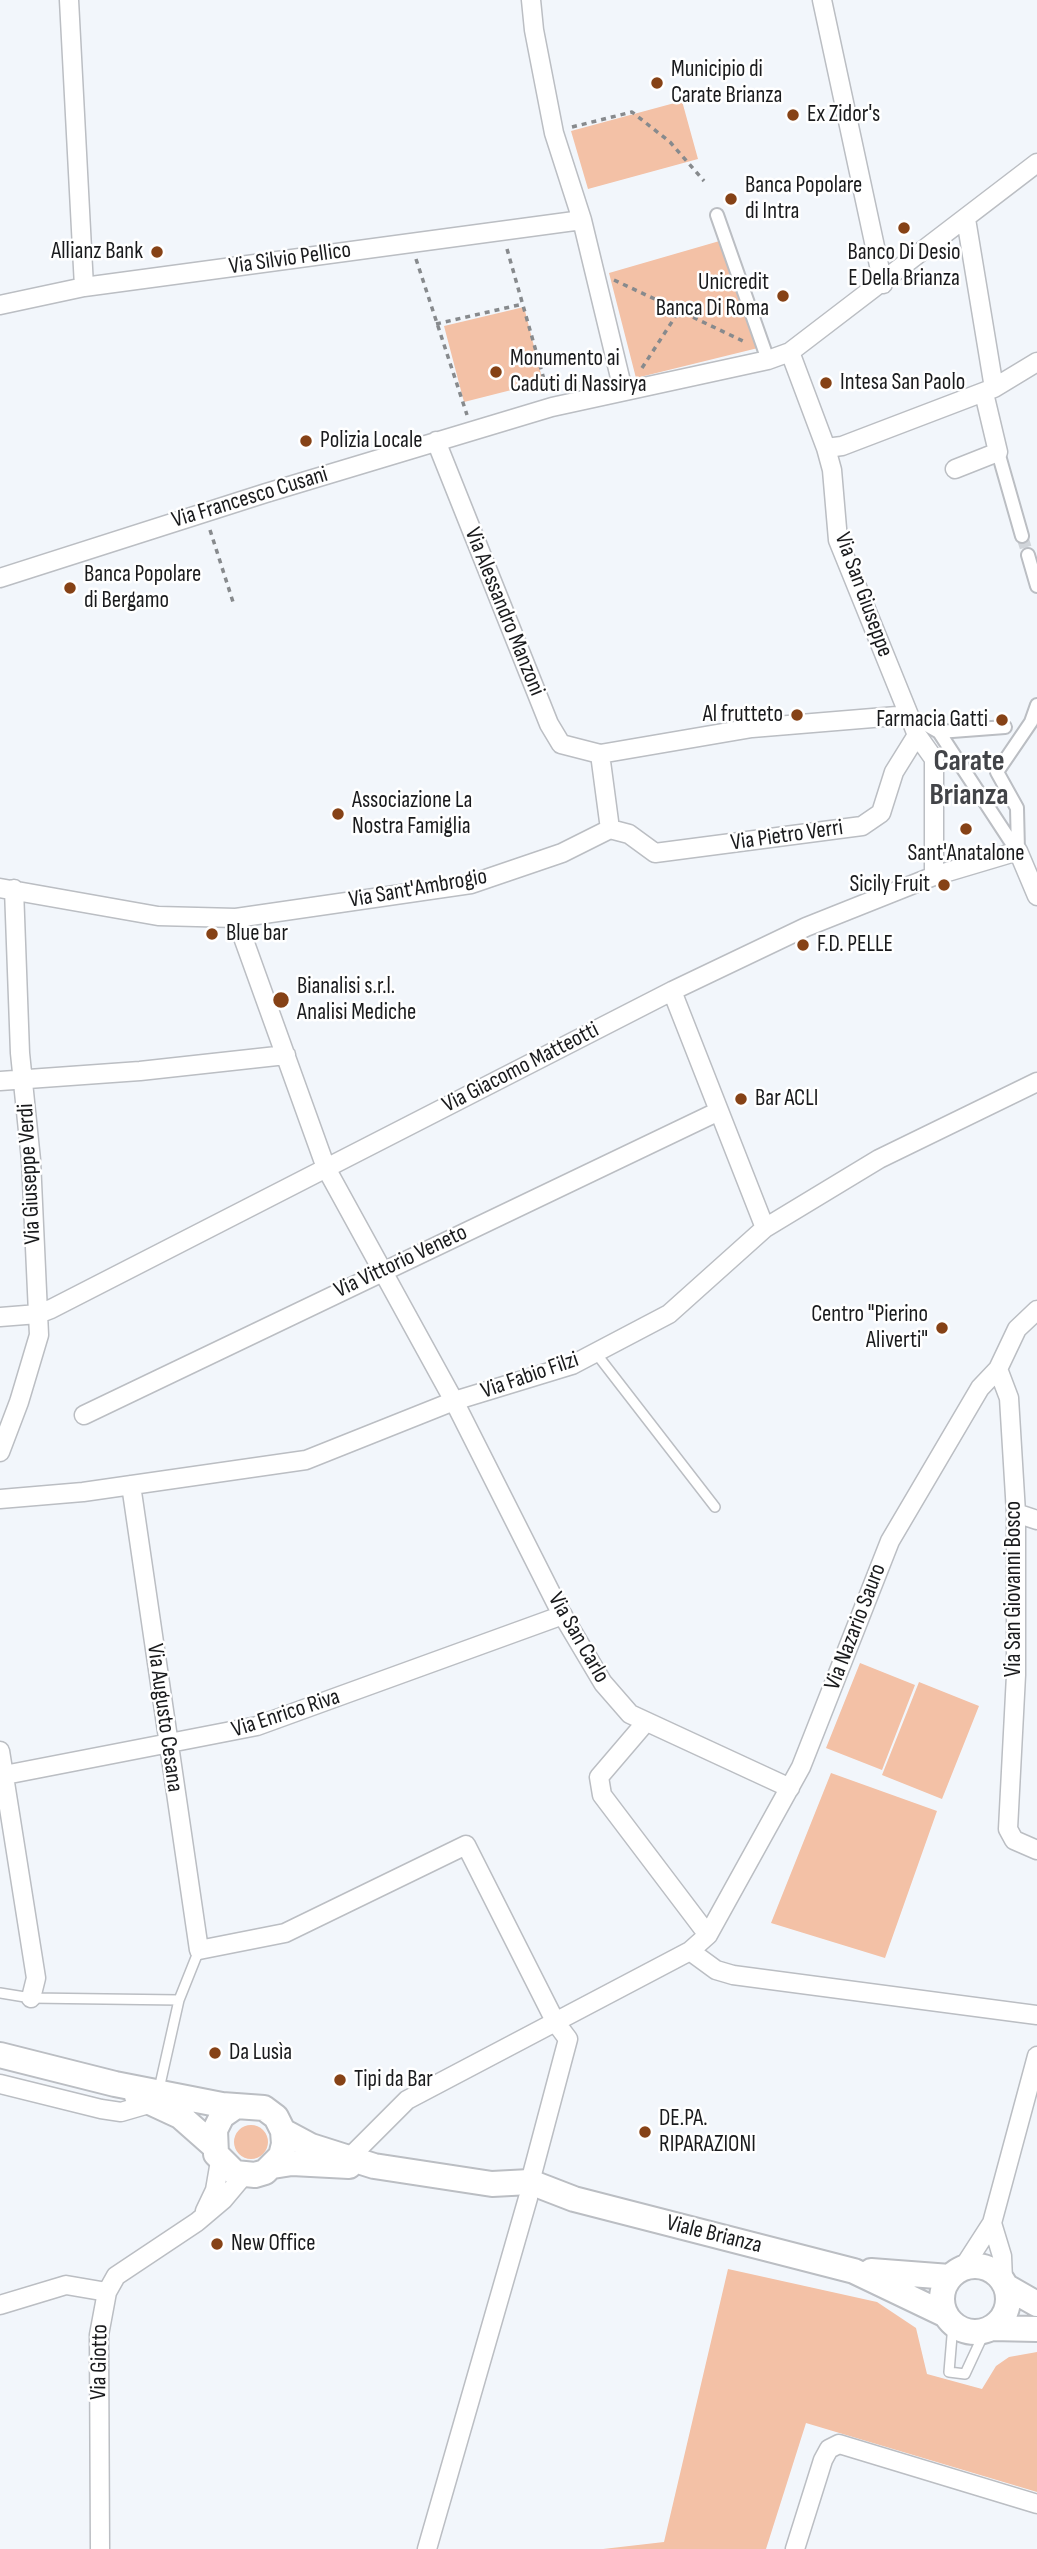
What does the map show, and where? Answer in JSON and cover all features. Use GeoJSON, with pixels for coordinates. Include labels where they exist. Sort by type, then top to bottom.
{"type":"FeatureCollection","features":[{"type":"Feature","properties":{"kind":"main road","name":"Viale Brianza"},"geometry":{"type":"LineString","coordinates":[[0,2055],[155,2097],[264,2108],[276,2117],[283,2131],[292,2138],[374,2166]]}},
{"type":"Feature","properties":{"kind":"main road","name":"Viale Brianza"},"geometry":{"type":"LineString","coordinates":[[155,2097],[180,2116],[235,2173],[244,2175],[265,2172],[273,2166],[292,2163],[374,2166],[529,2190],[574,2199],[854,2271],[950,2319],[963,2330],[1037,2329]]}},
{"type":"Feature","properties":{"kind":"main road"},"geometry":{"type":"LineString","coordinates":[[217,2154],[215,2130],[222,2116],[235,2107]]}},
{"type":"Feature","properties":{"kind":"main road"},"geometry":{"type":"LineString","coordinates":[[273,2166],[284,2144],[283,2131]]}},
{"type":"Feature","properties":{"kind":"main road","name":"Viale Brianza"},"geometry":{"type":"LineString","coordinates":[[854,2271],[957,2272],[985,2267],[1005,2284],[1037,2304]]}},
{"type":"Feature","properties":{"kind":"main road"},"geometry":{"type":"LineString","coordinates":[[950,2319],[942,2295],[957,2272]]}},
{"type":"Feature","properties":{"kind":"main road"},"geometry":{"type":"LineString","coordinates":[[988,2330],[1005,2315],[1009,2296],[1005,2284]]}},
{"type":"Feature","properties":{"kind":"street"},"geometry":{"type":"LineString","coordinates":[[69,0],[84,287]]}},
{"type":"Feature","properties":{"kind":"street"},"geometry":{"type":"LineString","coordinates":[[531,0],[554,133],[582,220],[624,390]]}},
{"type":"Feature","properties":{"kind":"street"},"geometry":{"type":"LineString","coordinates":[[822,0],[883,284]]}},
{"type":"Feature","properties":{"kind":"street","name":"Via Francesco Cusani"},"geometry":{"type":"LineString","coordinates":[[0,578],[205,512],[552,407],[790,352],[883,284],[1037,163]]}},
{"type":"Feature","properties":{"kind":"street"},"geometry":{"type":"LineString","coordinates":[[717,215],[767,356]]}},
{"type":"Feature","properties":{"kind":"street"},"geometry":{"type":"LineString","coordinates":[[966,219],[998,452],[1022,536]]}},
{"type":"Feature","properties":{"kind":"street","name":"Via Silvio Pellico"},"geometry":{"type":"LineString","coordinates":[[0,305],[84,287],[582,220]]}},
{"type":"Feature","properties":{"kind":"street","name":"Via San Giuseppe"},"geometry":{"type":"LineString","coordinates":[[790,352],[827,448],[832,470],[838,540],[917,735],[934,759],[934,876]]}},
{"type":"Feature","properties":{"kind":"street"},"geometry":{"type":"LineString","coordinates":[[827,448],[842,446],[989,391],[1037,362]]}},
{"type":"Feature","properties":{"kind":"street","name":"Via Alessandro Manzoni"},"geometry":{"type":"LineString","coordinates":[[436,441],[549,724],[561,744],[600,754]]}},
{"type":"Feature","properties":{"kind":"street"},"geometry":{"type":"LineString","coordinates":[[955,469],[998,452]]}},
{"type":"Feature","properties":{"kind":"street"},"geometry":{"type":"LineString","coordinates":[[1028,555],[1037,586]]}},
{"type":"Feature","properties":{"kind":"street"},"geometry":{"type":"LineString","coordinates":[[1018,851],[1017,808],[996,772],[1031,722],[1037,705]]}},
{"type":"Feature","properties":{"kind":"street"},"geometry":{"type":"LineString","coordinates":[[610,829],[600,754],[752,728],[909,715],[939,732],[1018,851],[1037,896]]}},
{"type":"Feature","properties":{"kind":"street"},"geometry":{"type":"LineString","coordinates":[[939,732],[1005,727]]}},
{"type":"Feature","properties":{"kind":"street","name":"Via Pietro Verri"},"geometry":{"type":"LineString","coordinates":[[610,829],[629,834],[655,853],[862,826],[881,813],[903,753],[917,735]]}},
{"type":"Feature","properties":{"kind":"street","name":"Via Sant'Ambrogio"},"geometry":{"type":"LineString","coordinates":[[7,889],[158,916],[236,918],[471,884],[562,853],[610,829]]}},
{"type":"Feature","properties":{"kind":"street","name":"Via Giacomo Matteotti"},"geometry":{"type":"LineString","coordinates":[[38,1314],[672,991],[806,927],[934,876],[1018,851]]}},
{"type":"Feature","properties":{"kind":"street","name":"Via Giuseppe Verdi"},"geometry":{"type":"LineString","coordinates":[[0,1452],[38,1345],[31,1160],[7,889]]}},
{"type":"Feature","properties":{"kind":"street","name":"Via San Carlo"},"geometry":{"type":"LineString","coordinates":[[236,918],[264,1003],[327,1168],[454,1401],[563,1615],[603,1683],[630,1714],[790,1788]]}},
{"type":"Feature","properties":{"kind":"street"},"geometry":{"type":"LineString","coordinates":[[672,991],[765,1228]]}},
{"type":"Feature","properties":{"kind":"street"},"geometry":{"type":"LineString","coordinates":[[0,1081],[140,1072],[286,1055]]}},
{"type":"Feature","properties":{"kind":"street","name":"Via Fabio Filzi"},"geometry":{"type":"LineString","coordinates":[[0,1499],[131,1485],[306,1460],[454,1401],[572,1365],[669,1314],[765,1228],[879,1159],[1037,1082]]}},
{"type":"Feature","properties":{"kind":"street","name":"Via Vittorio Veneto"},"geometry":{"type":"LineString","coordinates":[[84,1415],[719,1111]]}},
{"type":"Feature","properties":{"kind":"street","name":"Via Nazario Sauro"},"geometry":{"type":"LineString","coordinates":[[556,2023],[690,1951],[708,1935],[801,1767],[890,1541],[980,1388],[998,1369],[1017,1329],[1037,1310]]}},
{"type":"Feature","properties":{"kind":"street"},"geometry":{"type":"LineString","coordinates":[[0,1317],[38,1314]]}},
{"type":"Feature","properties":{"kind":"street","name":"Via San Giovanni Bosco"},"geometry":{"type":"LineString","coordinates":[[998,1369],[1009,1398],[1016,1513],[1016,1675],[1008,1829],[1014,1840],[1037,1850]]}},
{"type":"Feature","properties":{"kind":"street","name":"Via Augusto Cesana"},"geometry":{"type":"LineString","coordinates":[[131,1485],[199,1950]]}},
{"type":"Feature","properties":{"kind":"street"},"geometry":{"type":"LineString","coordinates":[[1016,1513],[1037,1520]]}},
{"type":"Feature","properties":{"kind":"street","name":"Via Enrico Riva"},"geometry":{"type":"LineString","coordinates":[[2,1776],[235,1733],[281,1719],[563,1615]]}},
{"type":"Feature","properties":{"kind":"street"},"geometry":{"type":"LineString","coordinates":[[646,1722],[599,1777],[602,1795],[708,1935]]}},
{"type":"Feature","properties":{"kind":"street"},"geometry":{"type":"LineString","coordinates":[[0,1751],[36,1978],[30,1998]]}},
{"type":"Feature","properties":{"kind":"street"},"geometry":{"type":"LineString","coordinates":[[199,1950],[285,1933],[466,1845],[556,2023],[568,2039],[529,2190],[427,2549]]}},
{"type":"Feature","properties":{"kind":"street"},"geometry":{"type":"LineString","coordinates":[[690,1951],[716,1970],[733,1975],[1037,2015]]}},
{"type":"Feature","properties":{"kind":"street"},"geometry":{"type":"LineString","coordinates":[[349,2158],[407,2099],[556,2023]]}},
{"type":"Feature","properties":{"kind":"street"},"geometry":{"type":"LineString","coordinates":[[957,2272],[992,2223],[1037,2056]]}},
{"type":"Feature","properties":{"kind":"street","name":"Viale Brianza"},"geometry":{"type":"LineString","coordinates":[[0,2084],[121,2112],[155,2097]]}},
{"type":"Feature","properties":{"kind":"street","name":"Via Giotto"},"geometry":{"type":"LineString","coordinates":[[197,2222],[215,2190],[217,2154]]}},
{"type":"Feature","properties":{"kind":"street","name":"Via Giotto"},"geometry":{"type":"LineString","coordinates":[[100,2549],[99,2335],[107,2292],[116,2276],[197,2222],[223,2200],[244,2175]]}},
{"type":"Feature","properties":{"kind":"street"},"geometry":{"type":"LineString","coordinates":[[992,2223],[1002,2256],[1005,2284]]}},
{"type":"Feature","properties":{"kind":"street"},"geometry":{"type":"LineString","coordinates":[[0,2305],[66,2285],[107,2292]]}},
{"type":"Feature","properties":{"kind":"street"},"geometry":{"type":"LineString","coordinates":[[795,2549],[823,2460],[828,2449],[839,2444],[1037,2504]]}},
{"type":"Feature","properties":{"kind":"lane"},"geometry":{"type":"LineString","coordinates":[[595,1352],[715,1507]]}},
{"type":"Feature","properties":{"kind":"lane"},"geometry":{"type":"LineString","coordinates":[[155,2097],[179,2000],[199,1950]]}},
{"type":"Feature","properties":{"kind":"lane"},"geometry":{"type":"LineString","coordinates":[[0,1993],[30,1998],[179,2000]]}},
{"type":"Feature","properties":{"kind":"lane"},"geometry":{"type":"LineString","coordinates":[[950,2319],[949,2372],[965,2374],[988,2330]]}},
{"type":"Feature","properties":{"kind":"path"},"geometry":{"type":"LineString","coordinates":[[588,123],[632,112],[670,142],[704,181]]}},
{"type":"Feature","properties":{"kind":"path"},"geometry":{"type":"LineString","coordinates":[[502,230],[552,407]]}},
{"type":"Feature","properties":{"kind":"path"},"geometry":{"type":"LineString","coordinates":[[410,243],[472,430]]}},
{"type":"Feature","properties":{"kind":"path"},"geometry":{"type":"LineString","coordinates":[[594,270],[674,308],[677,314]]}},
{"type":"Feature","properties":{"kind":"path"},"geometry":{"type":"LineString","coordinates":[[436,324],[523,304]]}},
{"type":"Feature","properties":{"kind":"path"},"geometry":{"type":"LineString","coordinates":[[674,308],[681,304],[684,313]]}},
{"type":"Feature","properties":{"kind":"path"},"geometry":{"type":"LineString","coordinates":[[624,390],[636,378],[677,314],[684,313],[767,356]]}},
{"type":"Feature","properties":{"kind":"path"},"geometry":{"type":"LineString","coordinates":[[205,512],[234,605]]}},
{"type":"Feature","properties":{"kind":"shaded area"},"geometry":{"type":"Polygon","coordinates":[[[682,101],[698,159],[588,189],[571,131],[682,101]]]}},
{"type":"Feature","properties":{"kind":"shaded area"},"geometry":{"type":"Polygon","coordinates":[[[723,240],[758,348],[636,378],[609,273],[723,240]]]}},
{"type":"Feature","properties":{"kind":"shaded area"},"geometry":{"type":"Polygon","coordinates":[[[524,307],[543,382],[464,402],[444,326],[524,307]]]}},
{"type":"Feature","properties":{"kind":"shaded area"},"geometry":{"type":"Polygon","coordinates":[[[860,1663],[915,1685],[882,1770],[826,1748],[860,1663]]]}},
{"type":"Feature","properties":{"kind":"shaded area"},"geometry":{"type":"Polygon","coordinates":[[[919,1682],[979,1706],[942,1799],[882,1775],[919,1682]]]}},
{"type":"Feature","properties":{"kind":"shaded area"},"geometry":{"type":"Polygon","coordinates":[[[831,1773],[937,1811],[885,1958],[771,1923],[831,1773]]]}},
{"type":"Feature","properties":{"kind":"shaded area"},"geometry":{"type":"Polygon","coordinates":[[[251,2125],[263,2130],[268,2142],[263,2154],[251,2159],[239,2154],[234,2142],[239,2130],[251,2125]]]}},
{"type":"Feature","properties":{"kind":"shaded area"},"geometry":{"type":"Polygon","coordinates":[[[728,2269],[877,2302],[916,2328],[927,2374],[982,2389],[996,2366],[1009,2357],[1037,2352],[1037,2492],[806,2423],[766,2549],[603,2549],[664,2542],[728,2269]]]}},
{"type":"Feature","properties":{"kind":"tunnel"},"geometry":{"type":"LineString","coordinates":[[1022,536],[1028,555]]}},
{"type":"Feature","properties":{"kind":"place","name":"Municipio di Carate Brianza"},"geometry":{"type":"Point","coordinates":[657,83]}},
{"type":"Feature","properties":{"kind":"place","name":"Ex Zidor's"},"geometry":{"type":"Point","coordinates":[793,115]}},
{"type":"Feature","properties":{"kind":"place","name":"Banca Popolare di Intra"},"geometry":{"type":"Point","coordinates":[731,199]}},
{"type":"Feature","properties":{"kind":"place","name":"Banco Di Desio E Della Brianza"},"geometry":{"type":"Point","coordinates":[904,228]}},
{"type":"Feature","properties":{"kind":"place","name":"Allianz Bank"},"geometry":{"type":"Point","coordinates":[157,252]}},
{"type":"Feature","properties":{"kind":"place","name":"Unicredit Banca Di Roma"},"geometry":{"type":"Point","coordinates":[783,296]}},
{"type":"Feature","properties":{"kind":"place","name":"Monumento ai Caduti di Nassirya"},"geometry":{"type":"Point","coordinates":[496,372]}},
{"type":"Feature","properties":{"kind":"place","name":"Intesa San Paolo"},"geometry":{"type":"Point","coordinates":[826,383]}},
{"type":"Feature","properties":{"kind":"place","name":"Polizia Locale"},"geometry":{"type":"Point","coordinates":[306,441]}},
{"type":"Feature","properties":{"kind":"place","name":"Banca Popolare di Bergamo"},"geometry":{"type":"Point","coordinates":[70,588]}},
{"type":"Feature","properties":{"kind":"place","name":"Al frutteto"},"geometry":{"type":"Point","coordinates":[797,715]}},
{"type":"Feature","properties":{"kind":"place","name":"Farmacia Gatti"},"geometry":{"type":"Point","coordinates":[1002,720]}},
{"type":"Feature","properties":{"kind":"place","name":"Associazione La Nostra Famiglia"},"geometry":{"type":"Point","coordinates":[338,814]}},
{"type":"Feature","properties":{"kind":"place","name":"Sant'Anatalone"},"geometry":{"type":"Point","coordinates":[966,829]}},
{"type":"Feature","properties":{"kind":"place","name":"Sicily Fruit"},"geometry":{"type":"Point","coordinates":[944,885]}},
{"type":"Feature","properties":{"kind":"place","name":"Blue bar"},"geometry":{"type":"Point","coordinates":[212,934]}},
{"type":"Feature","properties":{"kind":"place","name":"F.D. PELLE"},"geometry":{"type":"Point","coordinates":[803,945]}},
{"type":"Feature","properties":{"kind":"place","name":"Bianalisi s.r.l. Analisi Mediche"},"geometry":{"type":"Point","coordinates":[281,1000]}},
{"type":"Feature","properties":{"kind":"place","name":"Bar ACLI"},"geometry":{"type":"Point","coordinates":[741,1099]}},
{"type":"Feature","properties":{"kind":"place","name":"Centro \"Pierino Aliverti\""},"geometry":{"type":"Point","coordinates":[942,1328]}},
{"type":"Feature","properties":{"kind":"place","name":"Da Lusìa"},"geometry":{"type":"Point","coordinates":[215,2053]}},
{"type":"Feature","properties":{"kind":"place","name":"Tipi da Bar"},"geometry":{"type":"Point","coordinates":[340,2080]}},
{"type":"Feature","properties":{"kind":"place","name":"DE.PA. RIPARAZIONI"},"geometry":{"type":"Point","coordinates":[645,2132]}},
{"type":"Feature","properties":{"kind":"place","name":"New Office"},"geometry":{"type":"Point","coordinates":[217,2244]}},
{"type":"Feature","properties":{"kind":"district","name":"Carate Brianza"},"geometry":{"type":"Point","coordinates":[969,779]}}]}
